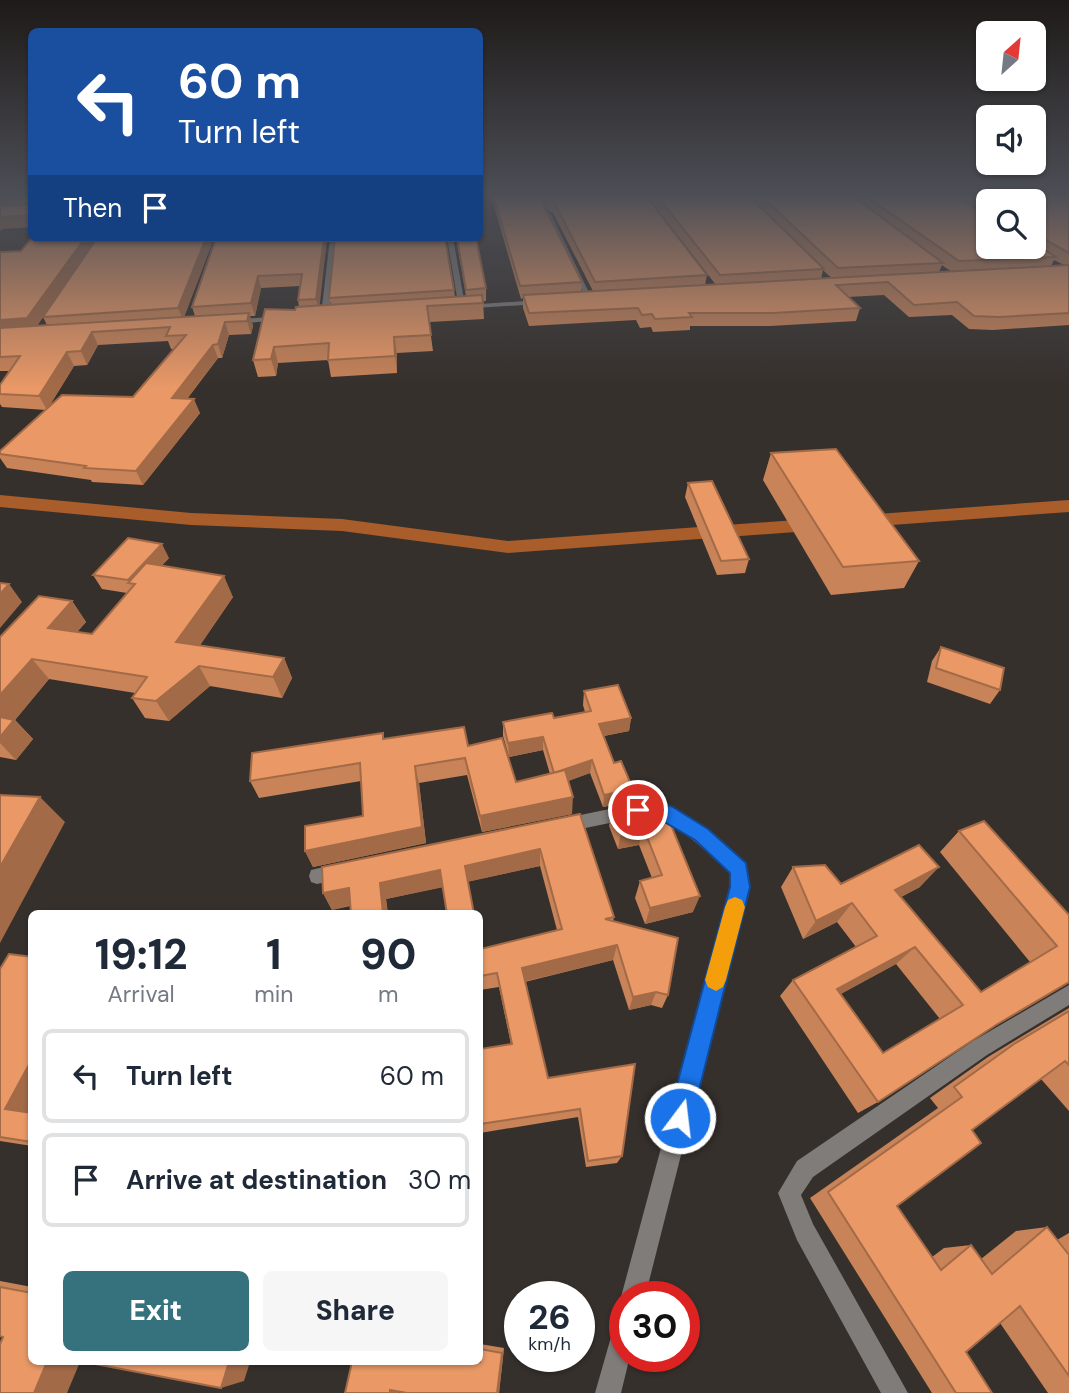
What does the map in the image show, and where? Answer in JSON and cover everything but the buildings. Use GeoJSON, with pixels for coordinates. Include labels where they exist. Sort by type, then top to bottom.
{"type":"FeatureCollection","features":[{"type":"Feature","properties":{"kind":"street"},"geometry":{"type":"LineString","coordinates":[[325,315],[331,257]]}},
{"type":"Feature","properties":{"kind":"street"},"geometry":{"type":"LineString","coordinates":[[453,257],[462,307]]}},
{"type":"Feature","properties":{"kind":"street"},"geometry":{"type":"LineString","coordinates":[[569,257],[590,299]]}},
{"type":"Feature","properties":{"kind":"street"},"geometry":{"type":"LineString","coordinates":[[577,299],[604,298]]}},
{"type":"Feature","properties":{"kind":"street"},"geometry":{"type":"LineString","coordinates":[[449,307],[552,301]]}},
{"type":"Feature","properties":{"kind":"street"},"geometry":{"type":"LineString","coordinates":[[312,316],[338,314]]}},
{"type":"Feature","properties":{"kind":"street"},"geometry":{"type":"LineString","coordinates":[[215,323],[284,318]]}},
{"type":"Feature","properties":{"kind":"street"},"geometry":{"type":"LineString","coordinates":[[544,829],[638,810],[664,812],[702,834],[739,869],[740,887],[637,1281]]}},
{"type":"Feature","properties":{"kind":"street"},"geometry":{"type":"LineString","coordinates":[[317,876],[357,868]]}},
{"type":"Feature","properties":{"kind":"street"},"geometry":{"type":"LineString","coordinates":[[895,1393],[805,1232],[789,1193],[805,1169],[980,1048],[1069,995]]}},
{"type":"Feature","properties":{"kind":"street"},"geometry":{"type":"LineString","coordinates":[[608,1393],[614,1372]]}},
{"type":"Feature","properties":{"kind":"waterway"},"geometry":{"type":"LineString","coordinates":[[0,501],[191,519],[342,525],[508,547],[1069,506]]}},
{"type":"Feature","properties":{"kind":"slow traffic"},"geometry":{"type":"LineString","coordinates":[[716,980],[735,907]]}},
{"type":"Feature","properties":{"kind":"route"},"geometry":{"type":"LineString","coordinates":[[638,810],[664,812],[702,834],[739,869],[740,887],[680,1118]]}}]}
